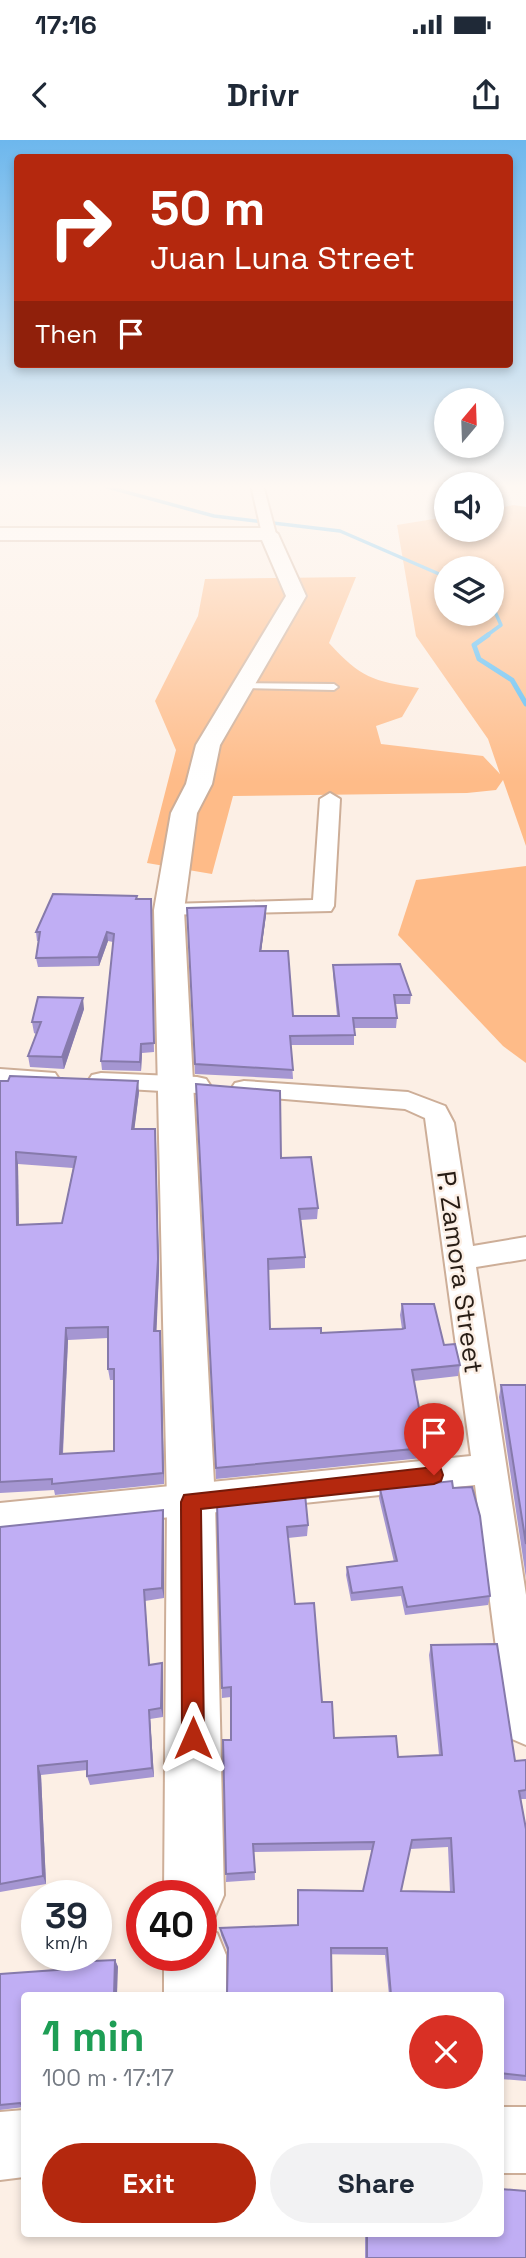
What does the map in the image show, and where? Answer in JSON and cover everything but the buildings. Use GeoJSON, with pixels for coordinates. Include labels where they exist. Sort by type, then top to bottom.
{"type":"FeatureCollection","features":[{"type":"Feature","properties":{"kind":"street"},"geometry":{"type":"LineString","coordinates":[[194,1880],[191,1502],[169,910],[184,813],[199,784],[208,745],[296,596],[292,584]]}},
{"type":"Feature","properties":{"kind":"street"},"geometry":{"type":"LineString","coordinates":[[169,910],[323,906],[330,799]]}},
{"type":"Feature","properties":{"kind":"street"},"geometry":{"type":"LineString","coordinates":[[0,1077],[174,1083]]}},
{"type":"Feature","properties":{"kind":"street","name":"P. Zamora Street"},"geometry":{"type":"LineString","coordinates":[[174,1083],[408,1101],[436,1112],[440,1123],[526,1725]]}},
{"type":"Feature","properties":{"kind":"street"},"geometry":{"type":"LineString","coordinates":[[459,1259],[526,1248]]}},
{"type":"Feature","properties":{"kind":"street"},"geometry":{"type":"LineString","coordinates":[[0,1519],[191,1502],[488,1469]]}},
{"type":"Feature","properties":{"kind":"street"},"geometry":{"type":"LineString","coordinates":[[195,1971],[195,1992]]}},
{"type":"Feature","properties":{"kind":"street"},"geometry":{"type":"LineString","coordinates":[[504,2140],[526,2140]]}},
{"type":"Feature","properties":{"kind":"street"},"geometry":{"type":"LineString","coordinates":[[0,2146],[21,2144]]}},
{"type":"Feature","properties":{"kind":"lane"},"geometry":{"type":"LineString","coordinates":[[241,685],[334,687]]}},
{"type":"Feature","properties":{"kind":"shaded area"},"geometry":{"type":"Polygon","coordinates":[[[204,584],[353,584],[329,643],[350,664],[368,676],[419,688],[402,717],[376,726],[381,744],[483,756],[500,774],[488,739],[416,636],[407,584],[434,584],[434,626],[504,626],[504,584],[526,584],[526,846],[503,780],[496,790],[467,793],[233,796],[212,874],[147,863],[176,750],[155,701],[198,616],[204,584]]]}},
{"type":"Feature","properties":{"kind":"shaded area"},"geometry":{"type":"Polygon","coordinates":[[[526,866],[526,1063],[503,1046],[398,935],[416,880],[526,866]]]}},
{"type":"Feature","properties":{"kind":"waterway"},"geometry":{"type":"LineString","coordinates":[[486,636],[500,626]]}},
{"type":"Feature","properties":{"kind":"waterway"},"geometry":{"type":"LineString","coordinates":[[488,635],[474,645],[479,659],[512,680],[526,704]]}},
{"type":"Feature","properties":{"kind":"route"},"geometry":{"type":"LineString","coordinates":[[193,1738],[191,1502],[434,1475]]}}]}
